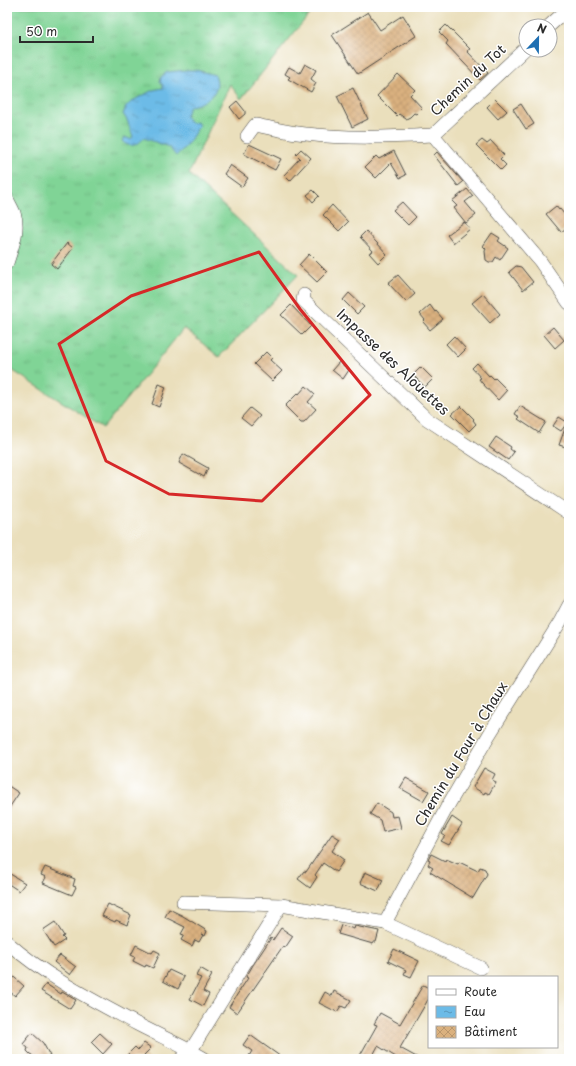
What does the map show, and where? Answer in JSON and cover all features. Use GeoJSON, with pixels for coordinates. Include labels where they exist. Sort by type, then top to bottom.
{"type":"FeatureCollection","features":[{"type":"Feature","properties":{"kind":"street"},"geometry":{"type":"LineString","coordinates":[[558,18],[569,8]]}},
{"type":"Feature","properties":{"kind":"street","name":"Chemin du Tot"},"geometry":{"type":"LineString","coordinates":[[432,135],[518,55]]}},
{"type":"Feature","properties":{"kind":"street"},"geometry":{"type":"LineString","coordinates":[[247,136],[255,125],[306,134],[347,137],[390,138],[432,135],[540,261],[569,303]]}},
{"type":"Feature","properties":{"kind":"street"},"geometry":{"type":"LineString","coordinates":[[7,199],[14,213],[17,224],[16,234],[7,263]]}},
{"type":"Feature","properties":{"kind":"street","name":"Impasse des Alouettes"},"geometry":{"type":"LineString","coordinates":[[304,295],[303,300],[426,419],[569,513]]}},
{"type":"Feature","properties":{"kind":"street","name":"Chemin du Four à Chaux"},"geometry":{"type":"LineString","coordinates":[[385,923],[454,796],[569,605]]}},
{"type":"Feature","properties":{"kind":"street"},"geometry":{"type":"LineString","coordinates":[[183,902],[281,905],[385,923],[481,968]]}},
{"type":"Feature","properties":{"kind":"street"},"geometry":{"type":"LineString","coordinates":[[186,1055],[281,905]]}},
{"type":"Feature","properties":{"kind":"street"},"geometry":{"type":"LineString","coordinates":[[7,942],[48,974],[137,1024],[186,1055],[205,1059]]}},
{"type":"Feature","properties":{"kind":"highlighted area"},"geometry":{"type":"Polygon","coordinates":[[[259,252],[300,309],[370,395],[262,501],[169,494],[106,461],[59,344],[131,296],[259,252]]]}},
{"type":"Feature","properties":{"kind":"green space"},"geometry":{"type":"Polygon","coordinates":[[[7,7],[315,7],[241,99],[230,84],[189,174],[298,275],[219,357],[184,328],[103,428],[7,367],[7,7]]]}},
{"type":"Feature","properties":{"kind":"water"},"geometry":{"type":"Polygon","coordinates":[[[196,70],[215,75],[217,87],[215,92],[207,100],[190,106],[187,111],[187,119],[191,123],[197,122],[199,126],[187,145],[176,156],[169,147],[144,138],[139,143],[134,145],[128,145],[122,141],[124,137],[130,139],[133,137],[127,120],[123,114],[126,107],[132,101],[153,90],[163,88],[163,85],[160,82],[161,77],[167,72],[196,70]]]}},
{"type":"Feature","properties":{"kind":"building"},"geometry":{"type":"Polygon","coordinates":[[[368,12],[380,30],[403,15],[416,36],[358,74],[332,35],[368,12]]]}},
{"type":"Feature","properties":{"kind":"building"},"geometry":{"type":"Polygon","coordinates":[[[446,25],[470,49],[467,51],[488,73],[480,80],[446,44],[448,41],[439,32],[446,25]]]}},
{"type":"Feature","properties":{"kind":"building"},"geometry":{"type":"Polygon","coordinates":[[[305,64],[316,70],[311,79],[316,83],[311,92],[288,79],[290,77],[285,74],[289,67],[300,73],[305,64]]]}},
{"type":"Feature","properties":{"kind":"building"},"geometry":{"type":"Polygon","coordinates":[[[398,74],[415,90],[410,95],[422,108],[416,114],[414,113],[406,119],[399,114],[397,116],[377,96],[398,74]]]}},
{"type":"Feature","properties":{"kind":"building"},"geometry":{"type":"Polygon","coordinates":[[[353,88],[368,119],[352,127],[337,96],[353,88]]]}},
{"type":"Feature","properties":{"kind":"building"},"geometry":{"type":"Polygon","coordinates":[[[495,99],[507,111],[498,119],[487,107],[495,99]]]}},
{"type":"Feature","properties":{"kind":"building"},"geometry":{"type":"Polygon","coordinates":[[[237,101],[245,111],[245,114],[239,119],[230,107],[237,101]]]}},
{"type":"Feature","properties":{"kind":"building"},"geometry":{"type":"Polygon","coordinates":[[[521,104],[534,124],[526,129],[513,109],[521,104]]]}},
{"type":"Feature","properties":{"kind":"building"},"geometry":{"type":"Polygon","coordinates":[[[482,140],[487,144],[491,141],[504,155],[500,159],[506,165],[501,170],[476,145],[482,140]]]}},
{"type":"Feature","properties":{"kind":"building"},"geometry":{"type":"Polygon","coordinates":[[[249,144],[281,159],[275,170],[244,154],[249,144]]]}},
{"type":"Feature","properties":{"kind":"building"},"geometry":{"type":"Polygon","coordinates":[[[301,149],[311,158],[290,181],[284,175],[300,158],[296,154],[301,149]]]}},
{"type":"Feature","properties":{"kind":"building"},"geometry":{"type":"Polygon","coordinates":[[[394,151],[406,175],[400,178],[391,163],[376,178],[365,167],[376,156],[379,159],[394,151]]]}},
{"type":"Feature","properties":{"kind":"building"},"geometry":{"type":"Polygon","coordinates":[[[437,152],[463,182],[458,186],[434,155],[437,152]]]}},
{"type":"Feature","properties":{"kind":"building"},"geometry":{"type":"Polygon","coordinates":[[[230,165],[248,178],[242,187],[224,174],[230,165]]]}},
{"type":"Feature","properties":{"kind":"building"},"geometry":{"type":"Polygon","coordinates":[[[467,189],[473,196],[465,202],[476,215],[466,223],[454,208],[457,206],[452,201],[467,189]]]}},
{"type":"Feature","properties":{"kind":"building"},"geometry":{"type":"Polygon","coordinates":[[[313,190],[319,196],[313,202],[307,195],[313,190]]]}},
{"type":"Feature","properties":{"kind":"building"},"geometry":{"type":"Polygon","coordinates":[[[402,202],[416,217],[408,225],[393,210],[402,202]]]}},
{"type":"Feature","properties":{"kind":"building"},"geometry":{"type":"Polygon","coordinates":[[[332,205],[348,222],[339,231],[323,215],[332,205]]]}},
{"type":"Feature","properties":{"kind":"building"},"geometry":{"type":"Polygon","coordinates":[[[556,206],[569,220],[569,226],[561,232],[546,214],[556,206]]]}},
{"type":"Feature","properties":{"kind":"building"},"geometry":{"type":"Polygon","coordinates":[[[464,222],[470,229],[453,243],[447,235],[464,222]]]}},
{"type":"Feature","properties":{"kind":"building"},"geometry":{"type":"Polygon","coordinates":[[[366,231],[387,254],[378,263],[369,253],[373,251],[360,237],[366,231]]]}},
{"type":"Feature","properties":{"kind":"building"},"geometry":{"type":"Polygon","coordinates":[[[492,233],[500,238],[498,241],[508,248],[500,260],[496,257],[493,262],[489,262],[486,260],[486,249],[483,246],[492,233]]]}},
{"type":"Feature","properties":{"kind":"building"},"geometry":{"type":"Polygon","coordinates":[[[67,243],[73,248],[57,269],[51,264],[67,243]]]}},
{"type":"Feature","properties":{"kind":"building"},"geometry":{"type":"Polygon","coordinates":[[[309,254],[327,272],[317,282],[299,265],[309,254]]]}},
{"type":"Feature","properties":{"kind":"building"},"geometry":{"type":"Polygon","coordinates":[[[516,266],[521,267],[533,282],[523,290],[509,272],[516,266]]]}},
{"type":"Feature","properties":{"kind":"building"},"geometry":{"type":"Polygon","coordinates":[[[398,275],[415,294],[406,302],[388,283],[398,275]]]}},
{"type":"Feature","properties":{"kind":"building"},"geometry":{"type":"Polygon","coordinates":[[[349,293],[364,307],[357,314],[343,300],[349,293]]]}},
{"type":"Feature","properties":{"kind":"building"},"geometry":{"type":"Polygon","coordinates":[[[483,294],[500,314],[490,323],[472,303],[483,294]]]}},
{"type":"Feature","properties":{"kind":"building"},"geometry":{"type":"Polygon","coordinates":[[[291,305],[311,326],[302,335],[281,315],[291,305]]]}},
{"type":"Feature","properties":{"kind":"building"},"geometry":{"type":"Polygon","coordinates":[[[430,305],[443,319],[430,330],[423,322],[425,320],[420,314],[430,305]]]}},
{"type":"Feature","properties":{"kind":"building"},"geometry":{"type":"Polygon","coordinates":[[[553,327],[564,340],[555,348],[544,335],[553,327]]]}},
{"type":"Feature","properties":{"kind":"building"},"geometry":{"type":"Polygon","coordinates":[[[454,336],[466,349],[458,357],[446,344],[454,336]]]}},
{"type":"Feature","properties":{"kind":"building"},"geometry":{"type":"Polygon","coordinates":[[[266,352],[272,358],[270,360],[282,371],[272,381],[254,364],[266,352]]]}},
{"type":"Feature","properties":{"kind":"building"},"geometry":{"type":"Polygon","coordinates":[[[339,362],[349,370],[343,379],[332,370],[339,362]]]}},
{"type":"Feature","properties":{"kind":"building"},"geometry":{"type":"Polygon","coordinates":[[[477,363],[489,376],[490,375],[494,379],[495,378],[507,390],[498,400],[482,383],[479,379],[481,378],[472,368],[477,363]]]}},
{"type":"Feature","properties":{"kind":"building"},"geometry":{"type":"Polygon","coordinates":[[[421,367],[433,379],[425,387],[413,375],[421,367]]]}},
{"type":"Feature","properties":{"kind":"building"},"geometry":{"type":"Polygon","coordinates":[[[159,384],[166,387],[159,407],[152,404],[159,384]]]}},
{"type":"Feature","properties":{"kind":"building"},"geometry":{"type":"Polygon","coordinates":[[[306,386],[315,394],[308,402],[316,409],[304,422],[301,422],[285,406],[306,386]]]}},
{"type":"Feature","properties":{"kind":"building"},"geometry":{"type":"Polygon","coordinates":[[[461,406],[474,419],[473,420],[476,424],[469,431],[452,414],[461,406]]]}},
{"type":"Feature","properties":{"kind":"building"},"geometry":{"type":"Polygon","coordinates":[[[520,406],[546,422],[539,433],[518,419],[520,417],[515,414],[520,406]]]}},
{"type":"Feature","properties":{"kind":"building"},"geometry":{"type":"Polygon","coordinates":[[[250,408],[260,416],[251,426],[241,418],[250,408]]]}},
{"type":"Feature","properties":{"kind":"building"},"geometry":{"type":"Polygon","coordinates":[[[559,417],[567,422],[569,421],[569,448],[559,445],[567,423],[561,431],[553,426],[559,417]]]}},
{"type":"Feature","properties":{"kind":"building"},"geometry":{"type":"Polygon","coordinates":[[[496,437],[511,447],[510,449],[514,452],[508,460],[489,447],[496,437]]]}},
{"type":"Feature","properties":{"kind":"building"},"geometry":{"type":"Polygon","coordinates":[[[183,454],[208,468],[204,477],[179,463],[183,454]]]}},
{"type":"Feature","properties":{"kind":"building"},"geometry":{"type":"Polygon","coordinates":[[[484,768],[495,774],[492,780],[496,782],[489,794],[485,792],[484,794],[473,787],[484,768]]]}},
{"type":"Feature","properties":{"kind":"building"},"geometry":{"type":"Polygon","coordinates":[[[406,778],[429,791],[423,801],[400,788],[406,778]]]}},
{"type":"Feature","properties":{"kind":"building"},"geometry":{"type":"Polygon","coordinates":[[[7,785],[19,793],[7,811],[7,785]]]}},
{"type":"Feature","properties":{"kind":"building"},"geometry":{"type":"Polygon","coordinates":[[[377,803],[391,812],[392,817],[398,816],[401,828],[383,832],[380,820],[370,814],[377,803]]]}},
{"type":"Feature","properties":{"kind":"building"},"geometry":{"type":"Polygon","coordinates":[[[452,817],[462,824],[449,845],[441,841],[445,836],[442,834],[452,817]]]}},
{"type":"Feature","properties":{"kind":"building"},"geometry":{"type":"Polygon","coordinates":[[[332,834],[340,839],[332,851],[344,860],[336,872],[323,863],[315,875],[317,877],[310,888],[298,879],[304,871],[306,872],[332,834]]]}},
{"type":"Feature","properties":{"kind":"building"},"geometry":{"type":"Polygon","coordinates":[[[431,854],[445,861],[446,859],[458,864],[459,862],[478,871],[480,867],[485,869],[487,874],[473,898],[430,872],[433,868],[428,865],[430,861],[428,860],[431,854]]]}},
{"type":"Feature","properties":{"kind":"building"},"geometry":{"type":"Polygon","coordinates":[[[45,867],[75,879],[73,886],[76,887],[72,895],[43,883],[46,877],[41,875],[45,867]]]}},
{"type":"Feature","properties":{"kind":"building"},"geometry":{"type":"Polygon","coordinates":[[[7,872],[25,883],[19,891],[7,883],[7,872]]]}},
{"type":"Feature","properties":{"kind":"building"},"geometry":{"type":"Polygon","coordinates":[[[365,872],[383,880],[378,891],[360,883],[365,872]]]}},
{"type":"Feature","properties":{"kind":"building"},"geometry":{"type":"Polygon","coordinates":[[[108,904],[131,915],[127,925],[116,920],[115,922],[102,916],[108,904]]]}},
{"type":"Feature","properties":{"kind":"building"},"geometry":{"type":"Polygon","coordinates":[[[169,909],[207,931],[205,936],[203,935],[199,942],[195,940],[192,946],[181,940],[184,935],[181,934],[185,927],[165,917],[169,909]]]}},
{"type":"Feature","properties":{"kind":"building"},"geometry":{"type":"Polygon","coordinates":[[[55,922],[65,940],[54,947],[43,930],[55,922]]]}},
{"type":"Feature","properties":{"kind":"building"},"geometry":{"type":"Polygon","coordinates":[[[341,925],[354,929],[355,926],[379,931],[376,942],[373,942],[373,944],[338,934],[341,925]]]}},
{"type":"Feature","properties":{"kind":"building"},"geometry":{"type":"Polygon","coordinates":[[[281,928],[293,936],[285,948],[283,946],[237,1013],[229,1007],[248,978],[246,977],[253,965],[271,938],[273,940],[281,928]]]}},
{"type":"Feature","properties":{"kind":"building"},"geometry":{"type":"Polygon","coordinates":[[[136,945],[152,953],[154,950],[160,953],[153,968],[146,965],[145,967],[133,961],[135,957],[131,955],[136,945]]]}},
{"type":"Feature","properties":{"kind":"building"},"geometry":{"type":"Polygon","coordinates":[[[394,949],[419,961],[411,977],[404,974],[406,970],[388,961],[394,949]]]}},
{"type":"Feature","properties":{"kind":"building"},"geometry":{"type":"Polygon","coordinates":[[[60,955],[76,967],[70,975],[54,962],[60,955]]]}},
{"type":"Feature","properties":{"kind":"building"},"geometry":{"type":"Polygon","coordinates":[[[200,968],[212,975],[203,991],[209,994],[203,1006],[190,999],[201,978],[196,976],[200,968]]]}},
{"type":"Feature","properties":{"kind":"building"},"geometry":{"type":"Polygon","coordinates":[[[169,970],[184,977],[178,989],[163,981],[169,970]]]}},
{"type":"Feature","properties":{"kind":"building"},"geometry":{"type":"Polygon","coordinates":[[[7,971],[24,986],[15,996],[7,989],[7,971]]]}},
{"type":"Feature","properties":{"kind":"building"},"geometry":{"type":"Polygon","coordinates":[[[46,984],[61,994],[62,992],[76,1000],[70,1009],[41,991],[46,984]]]}},
{"type":"Feature","properties":{"kind":"building"},"geometry":{"type":"Polygon","coordinates":[[[423,985],[428,988],[428,1000],[400,1048],[420,1059],[399,1059],[378,1046],[371,1059],[358,1059],[377,1025],[374,1024],[380,1013],[400,1024],[423,985]]]}},
{"type":"Feature","properties":{"kind":"building"},"geometry":{"type":"Polygon","coordinates":[[[334,991],[351,1000],[346,1008],[341,1006],[337,1012],[319,1003],[325,992],[332,996],[334,991]]]}},
{"type":"Feature","properties":{"kind":"building"},"geometry":{"type":"Polygon","coordinates":[[[32,1033],[43,1043],[50,1056],[34,1059],[27,1051],[28,1048],[23,1044],[32,1033]]]}},
{"type":"Feature","properties":{"kind":"building"},"geometry":{"type":"Polygon","coordinates":[[[100,1033],[112,1044],[103,1054],[91,1042],[100,1033]]]}},
{"type":"Feature","properties":{"kind":"building"},"geometry":{"type":"Polygon","coordinates":[[[250,1035],[284,1059],[254,1059],[249,1056],[252,1051],[243,1045],[250,1035]]]}},
{"type":"Feature","properties":{"kind":"building"},"geometry":{"type":"Polygon","coordinates":[[[144,1043],[151,1048],[144,1055],[148,1059],[123,1059],[135,1047],[138,1050],[144,1043]]]}}]}
